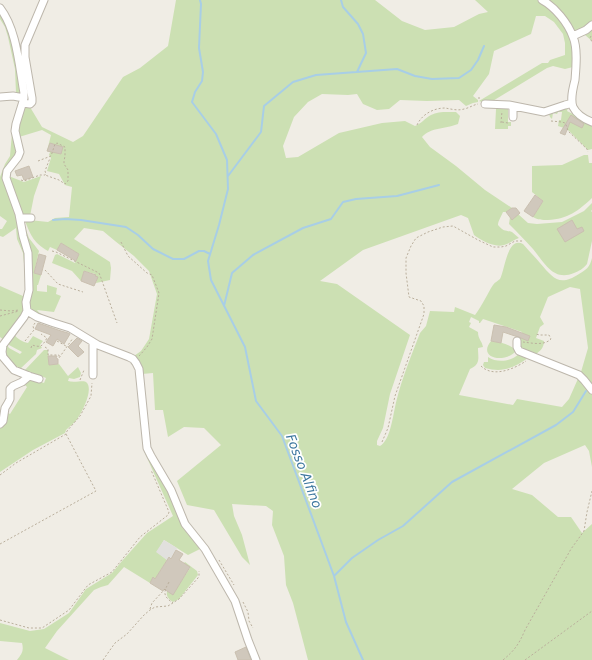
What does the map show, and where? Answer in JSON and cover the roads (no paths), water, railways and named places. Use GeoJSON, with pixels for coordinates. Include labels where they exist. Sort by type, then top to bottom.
{"type":"FeatureCollection","features":[{"type":"Feature","properties":{"kind":"street"},"geometry":{"type":"LineString","coordinates":[[0,97],[13,96],[30,104],[32,102],[25,57],[25,45],[44,0]]}},
{"type":"Feature","properties":{"kind":"street"},"geometry":{"type":"LineString","coordinates":[[542,0],[552,6],[573,36],[576,49],[572,106]]}},
{"type":"Feature","properties":{"kind":"street"},"geometry":{"type":"LineString","coordinates":[[0,8],[10,24],[24,101],[15,131],[20,152],[7,171],[6,178],[19,214],[28,253],[29,290],[24,317],[3,345],[2,352],[3,356],[14,370],[39,379]]}},
{"type":"Feature","properties":{"kind":"street"},"geometry":{"type":"LineString","coordinates":[[573,36],[586,30],[592,25]]}},
{"type":"Feature","properties":{"kind":"street"},"geometry":{"type":"LineString","coordinates":[[485,104],[502,104],[544,112],[569,104],[584,119],[592,122]]}},
{"type":"Feature","properties":{"kind":"street"},"geometry":{"type":"LineString","coordinates":[[510,120],[513,106]]}},
{"type":"Feature","properties":{"kind":"street"},"geometry":{"type":"LineString","coordinates":[[22,218],[31,218]]}},
{"type":"Feature","properties":{"kind":"street"},"geometry":{"type":"LineString","coordinates":[[26,310],[37,317],[70,328],[93,342],[133,359],[136,363],[140,376],[149,452],[171,490],[185,524],[204,549],[235,601],[256,660]]}},
{"type":"Feature","properties":{"kind":"street"},"geometry":{"type":"LineString","coordinates":[[517,341],[519,351],[579,375],[592,390]]}},
{"type":"Feature","properties":{"kind":"street"},"geometry":{"type":"LineString","coordinates":[[93,342],[93,375]]}},
{"type":"Feature","properties":{"kind":"street"},"geometry":{"type":"LineString","coordinates":[[0,424],[3,421],[5,408],[10,399],[10,388],[22,382],[29,376]]}},
{"type":"Feature","properties":{"kind":"waterway","name":"Fosso Alfino"},"geometry":{"type":"LineString","coordinates":[[200,0],[199,48],[203,72],[202,81],[195,92],[192,102],[216,134],[227,160],[228,189],[208,261],[211,280],[245,347],[256,401],[282,436],[334,576],[346,622],[363,660]]}},
{"type":"Feature","properties":{"kind":"waterway"},"geometry":{"type":"LineString","coordinates":[[341,0],[343,7],[358,24],[363,34],[366,53],[357,72]]}},
{"type":"Feature","properties":{"kind":"waterway"},"geometry":{"type":"LineString","coordinates":[[228,176],[261,132],[264,106],[293,82],[316,75],[397,69],[415,76],[432,79],[459,78],[471,70],[478,60],[484,46]]}},
{"type":"Feature","properties":{"kind":"waterway"},"geometry":{"type":"LineString","coordinates":[[224,306],[232,273],[253,255],[303,228],[331,219],[343,202],[356,199],[397,196],[439,185]]}},
{"type":"Feature","properties":{"kind":"waterway"},"geometry":{"type":"LineString","coordinates":[[53,220],[81,220],[126,227],[138,235],[153,249],[173,259],[184,259],[199,251],[204,251],[210,254]]}},
{"type":"Feature","properties":{"kind":"waterway"},"geometry":{"type":"LineString","coordinates":[[334,576],[352,558],[378,540],[403,526],[452,482],[556,425],[573,412],[586,391]]}}]}
